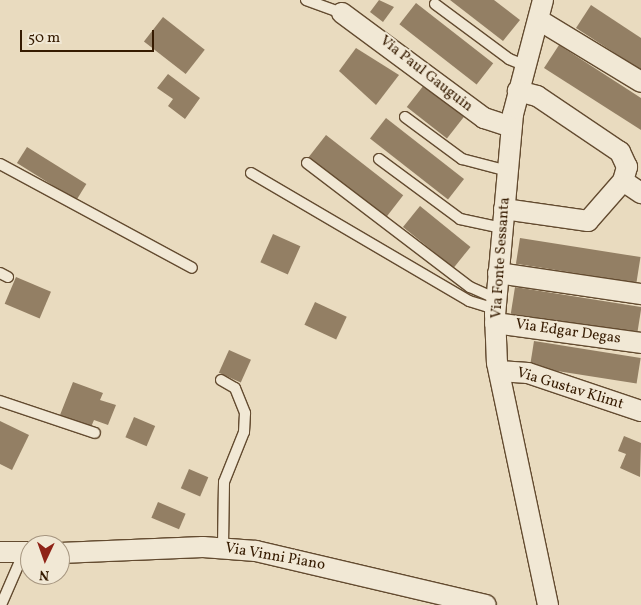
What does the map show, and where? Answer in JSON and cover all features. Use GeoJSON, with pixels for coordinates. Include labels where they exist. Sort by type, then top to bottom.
{"type":"FeatureCollection","features":[{"type":"Feature","properties":{"kind":"street","name":"Via Fonte Sessanta"},"geometry":{"type":"LineString","coordinates":[[543,0],[539,20],[524,65],[512,127],[495,310],[499,371],[550,605]]}},
{"type":"Feature","properties":{"kind":"street","name":"Via Paul Gauguin"},"geometry":{"type":"LineString","coordinates":[[342,13],[484,118],[512,127]]}},
{"type":"Feature","properties":{"kind":"street"},"geometry":{"type":"LineString","coordinates":[[539,20],[641,82]]}},
{"type":"Feature","properties":{"kind":"street"},"geometry":{"type":"LineString","coordinates":[[503,219],[588,221],[623,181],[627,163],[620,152],[536,96],[518,91]]}},
{"type":"Feature","properties":{"kind":"street"},"geometry":{"type":"LineString","coordinates":[[623,181],[641,193]]}},
{"type":"Feature","properties":{"kind":"street"},"geometry":{"type":"LineString","coordinates":[[498,272],[641,294]]}},
{"type":"Feature","properties":{"kind":"street","name":"Via Edgar Degas"},"geometry":{"type":"LineString","coordinates":[[495,310],[641,343]]}},
{"type":"Feature","properties":{"kind":"street","name":"Via Gustav Klimt"},"geometry":{"type":"LineString","coordinates":[[499,371],[528,373],[641,411]]}},
{"type":"Feature","properties":{"kind":"street","name":"Via Vinni Piano"},"geometry":{"type":"LineString","coordinates":[[70,553],[223,548],[303,560],[486,605]]}},
{"type":"Feature","properties":{"kind":"street"},"geometry":{"type":"LineString","coordinates":[[0,552],[20,552]]}},
{"type":"Feature","properties":{"kind":"lane"},"geometry":{"type":"LineString","coordinates":[[306,0],[342,13]]}},
{"type":"Feature","properties":{"kind":"lane"},"geometry":{"type":"LineString","coordinates":[[435,4],[509,59],[524,65]]}},
{"type":"Feature","properties":{"kind":"lane"},"geometry":{"type":"LineString","coordinates":[[405,117],[462,160],[508,171]]}},
{"type":"Feature","properties":{"kind":"lane"},"geometry":{"type":"LineString","coordinates":[[379,159],[460,218],[503,219]]}},
{"type":"Feature","properties":{"kind":"lane"},"geometry":{"type":"LineString","coordinates":[[307,163],[470,287],[495,310]]}},
{"type":"Feature","properties":{"kind":"lane"},"geometry":{"type":"LineString","coordinates":[[0,164],[192,268]]}},
{"type":"Feature","properties":{"kind":"lane"},"geometry":{"type":"LineString","coordinates":[[251,173],[469,302],[495,310]]}},
{"type":"Feature","properties":{"kind":"lane"},"geometry":{"type":"LineString","coordinates":[[220,380],[234,388],[245,414],[244,432],[224,482],[223,548]]}},
{"type":"Feature","properties":{"kind":"lane"},"geometry":{"type":"LineString","coordinates":[[0,402],[95,433]]}},
{"type":"Feature","properties":{"kind":"lane"},"geometry":{"type":"LineString","coordinates":[[1,605],[20,566]]}},
{"type":"Feature","properties":{"kind":"building"},"geometry":{"type":"Polygon","coordinates":[[[379,0],[394,7],[383,22],[370,12],[379,0]]]}},
{"type":"Feature","properties":{"kind":"building"},"geometry":{"type":"Polygon","coordinates":[[[450,0],[494,0],[520,20],[503,41],[450,0]]]}},
{"type":"Feature","properties":{"kind":"building"},"geometry":{"type":"Polygon","coordinates":[[[416,3],[493,63],[477,85],[399,24],[416,3]]]}},
{"type":"Feature","properties":{"kind":"building"},"geometry":{"type":"Polygon","coordinates":[[[591,5],[641,38],[641,70],[576,28],[591,5]]]}},
{"type":"Feature","properties":{"kind":"building"},"geometry":{"type":"Polygon","coordinates":[[[163,17],[205,50],[186,74],[144,41],[163,17]]]}},
{"type":"Feature","properties":{"kind":"building"},"geometry":{"type":"Polygon","coordinates":[[[559,45],[641,98],[641,130],[544,68],[559,45]]]}},
{"type":"Feature","properties":{"kind":"building"},"geometry":{"type":"Polygon","coordinates":[[[356,48],[399,75],[376,105],[339,71],[356,48]]]}},
{"type":"Feature","properties":{"kind":"building"},"geometry":{"type":"Polygon","coordinates":[[[168,74],[200,98],[185,119],[168,106],[173,99],[157,88],[168,74]]]}},
{"type":"Feature","properties":{"kind":"building"},"geometry":{"type":"Polygon","coordinates":[[[424,85],[464,116],[447,138],[407,107],[424,85]]]}},
{"type":"Feature","properties":{"kind":"building"},"geometry":{"type":"Polygon","coordinates":[[[386,118],[464,179],[448,199],[370,138],[386,118]]]}},
{"type":"Feature","properties":{"kind":"building"},"geometry":{"type":"Polygon","coordinates":[[[326,135],[403,195],[386,217],[309,157],[326,135]]]}},
{"type":"Feature","properties":{"kind":"building"},"geometry":{"type":"Polygon","coordinates":[[[27,147],[86,184],[76,200],[17,163],[27,147]]]}},
{"type":"Feature","properties":{"kind":"building"},"geometry":{"type":"Polygon","coordinates":[[[420,206],[471,247],[454,268],[403,227],[420,206]]]}},
{"type":"Feature","properties":{"kind":"building"},"geometry":{"type":"Polygon","coordinates":[[[273,234],[300,246],[288,275],[260,262],[273,234]]]}},
{"type":"Feature","properties":{"kind":"building"},"geometry":{"type":"Polygon","coordinates":[[[520,238],[640,257],[636,283],[516,264],[520,238]]]}},
{"type":"Feature","properties":{"kind":"building"},"geometry":{"type":"Polygon","coordinates":[[[16,277],[51,292],[40,319],[5,304],[16,277]]]}},
{"type":"Feature","properties":{"kind":"building"},"geometry":{"type":"Polygon","coordinates":[[[515,287],[641,307],[637,334],[511,314],[515,287]]]}},
{"type":"Feature","properties":{"kind":"building"},"geometry":{"type":"Polygon","coordinates":[[[315,302],[347,317],[336,339],[304,325],[315,302]]]}},
{"type":"Feature","properties":{"kind":"building"},"geometry":{"type":"Polygon","coordinates":[[[534,341],[641,358],[637,384],[530,367],[534,341]]]}},
{"type":"Feature","properties":{"kind":"building"},"geometry":{"type":"Polygon","coordinates":[[[229,350],[251,360],[241,383],[219,373],[229,350]]]}},
{"type":"Feature","properties":{"kind":"building"},"geometry":{"type":"Polygon","coordinates":[[[73,382],[103,393],[100,400],[116,405],[108,425],[94,420],[91,427],[60,415],[73,382]]]}},
{"type":"Feature","properties":{"kind":"building"},"geometry":{"type":"Polygon","coordinates":[[[134,417],[155,426],[147,446],[125,437],[134,417]]]}},
{"type":"Feature","properties":{"kind":"building"},"geometry":{"type":"Polygon","coordinates":[[[0,421],[29,435],[12,470],[0,464],[0,421]]]}},
{"type":"Feature","properties":{"kind":"building"},"geometry":{"type":"Polygon","coordinates":[[[624,436],[641,443],[640,477],[620,468],[626,454],[618,451],[624,436]]]}},
{"type":"Feature","properties":{"kind":"building"},"geometry":{"type":"Polygon","coordinates":[[[189,469],[208,477],[200,497],[181,488],[189,469]]]}},
{"type":"Feature","properties":{"kind":"building"},"geometry":{"type":"Polygon","coordinates":[[[158,502],[186,514],[179,529],[151,518],[158,502]]]}}]}
